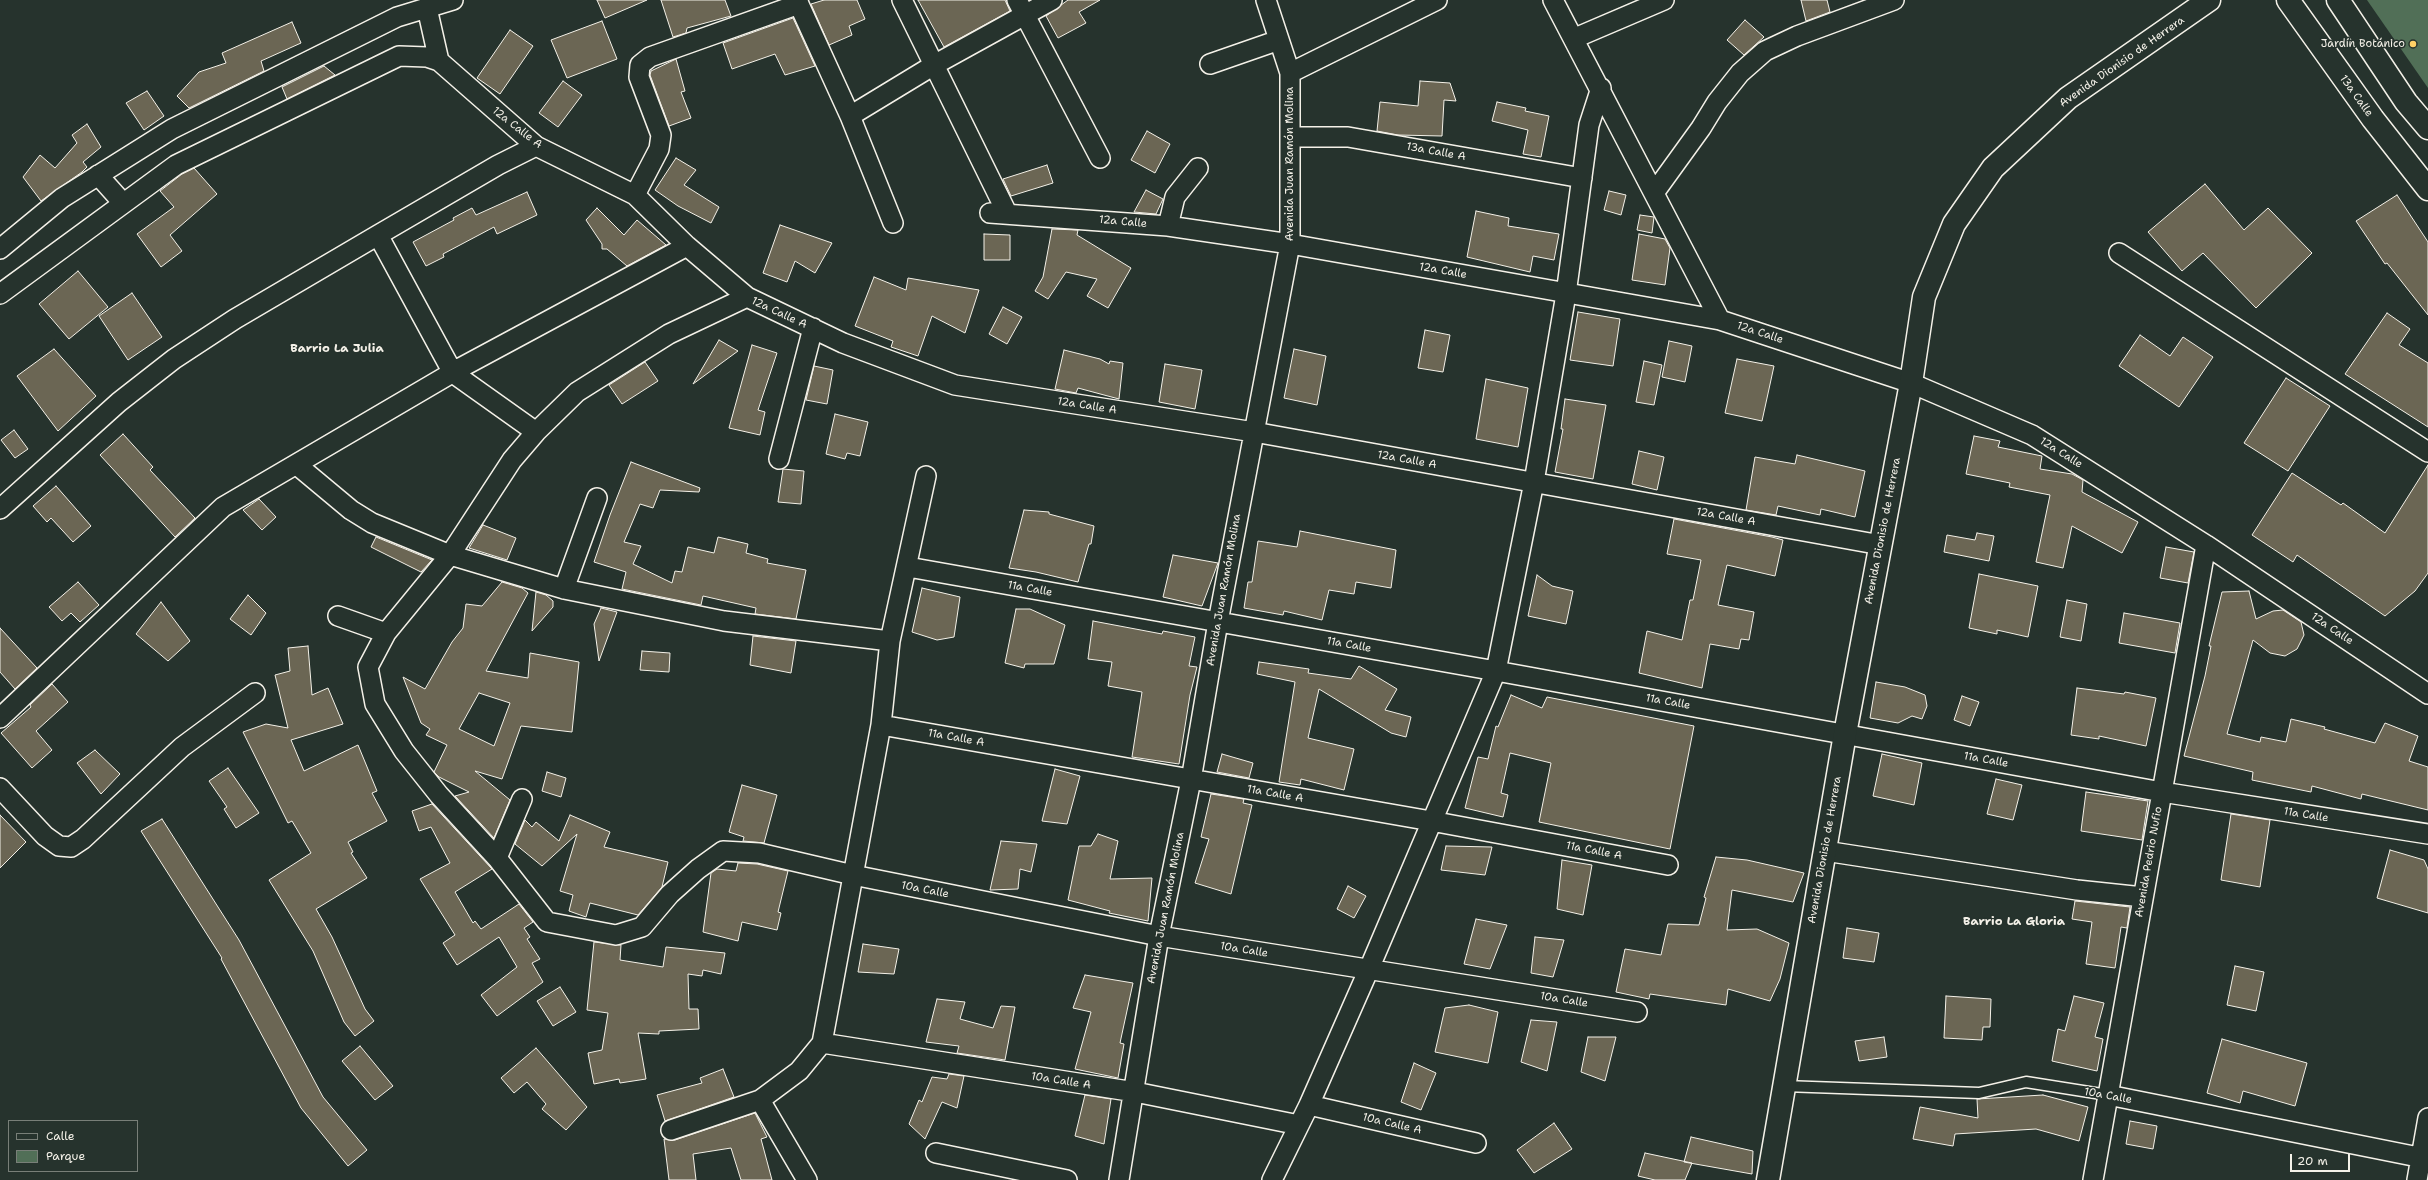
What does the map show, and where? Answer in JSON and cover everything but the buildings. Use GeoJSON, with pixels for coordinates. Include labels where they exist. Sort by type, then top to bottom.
{"type":"FeatureCollection","features":[{"type":"Feature","properties":{"kind":"street"},"geometry":{"type":"LineString","coordinates":[[0,248],[62,198],[172,129],[397,17],[453,0]]}},
{"type":"Feature","properties":{"kind":"street"},"geometry":{"type":"LineString","coordinates":[[902,0],[934,65]]}},
{"type":"Feature","properties":{"kind":"street"},"geometry":{"type":"LineString","coordinates":[[850,116],[934,65],[1021,7],[1052,0]]}},
{"type":"Feature","properties":{"kind":"street","name":"Avenida Juan Ramón Molina"},"geometry":{"type":"LineString","coordinates":[[1119,1180],[1135,1092],[1159,936],[1191,780],[1218,622],[1290,244],[1290,73],[1266,0]]}},
{"type":"Feature","properties":{"kind":"street"},"geometry":{"type":"LineString","coordinates":[[1290,73],[1437,0]]}},
{"type":"Feature","properties":{"kind":"street"},"geometry":{"type":"LineString","coordinates":[[1553,0],[1575,38],[1720,320]]}},
{"type":"Feature","properties":{"kind":"street"},"geometry":{"type":"LineString","coordinates":[[1575,38],[1664,0]]}},
{"type":"Feature","properties":{"kind":"street"},"geometry":{"type":"LineString","coordinates":[[1654,193],[1717,102],[1740,73],[1765,51],[1798,36],[1894,0]]}},
{"type":"Feature","properties":{"kind":"street","name":"Avenida Dionisio de Herrera"},"geometry":{"type":"LineString","coordinates":[[1768,1180],[1845,734],[1911,383],[1924,297],[1954,224],[1993,168],[2068,98],[2209,0]]}},
{"type":"Feature","properties":{"kind":"street","name":"13a Calle"},"geometry":{"type":"LineString","coordinates":[[2288,0],[2373,119],[2428,189]]}},
{"type":"Feature","properties":{"kind":"street"},"geometry":{"type":"LineString","coordinates":[[2338,0],[2406,102],[2428,128]]}},
{"type":"Feature","properties":{"kind":"street"},"geometry":{"type":"LineString","coordinates":[[635,195],[659,149],[661,135],[639,77],[640,65],[650,57],[798,2],[850,116],[893,223]]}},
{"type":"Feature","properties":{"kind":"street"},"geometry":{"type":"LineString","coordinates":[[1021,7],[1100,158]]}},
{"type":"Feature","properties":{"kind":"street"},"geometry":{"type":"LineString","coordinates":[[427,8],[439,61]]}},
{"type":"Feature","properties":{"kind":"street"},"geometry":{"type":"LineString","coordinates":[[1210,64],[1279,40]]}},
{"type":"Feature","properties":{"kind":"street"},"geometry":{"type":"LineString","coordinates":[[0,294],[176,164],[399,56],[427,57],[439,61]]}},
{"type":"Feature","properties":{"kind":"street","name":"12a Calle A"},"geometry":{"type":"LineString","coordinates":[[439,61],[536,146],[635,195],[687,246],[747,297],[843,343],[955,385],[1254,432],[1881,545]]}},
{"type":"Feature","properties":{"kind":"street","name":"12a Calle"},"geometry":{"type":"LineString","coordinates":[[934,65],[998,213],[1168,226],[1290,244],[1566,294],[1720,320],[1911,383],[2032,435],[2206,545],[2428,694]]}},
{"type":"Feature","properties":{"kind":"street"},"geometry":{"type":"LineString","coordinates":[[1272,1180],[1309,1104],[1369,969],[1496,671],[1534,482],[1566,294],[1589,125],[1600,88]]}},
{"type":"Feature","properties":{"kind":"street","name":"13a Calle A"},"geometry":{"type":"LineString","coordinates":[[1291,137],[1348,137],[1582,178]]}},
{"type":"Feature","properties":{"kind":"street"},"geometry":{"type":"LineString","coordinates":[[0,509],[119,402],[174,359],[235,319],[498,164],[536,146]]}},
{"type":"Feature","properties":{"kind":"street"},"geometry":{"type":"LineString","coordinates":[[1168,226],[1175,197],[1198,168]]}},
{"type":"Feature","properties":{"kind":"street"},"geometry":{"type":"LineString","coordinates":[[98,175],[123,203]]}},
{"type":"Feature","properties":{"kind":"street"},"geometry":{"type":"LineString","coordinates":[[378,235],[453,373],[536,432]]}},
{"type":"Feature","properties":{"kind":"street"},"geometry":{"type":"LineString","coordinates":[[0,718],[223,507],[453,373],[687,246]]}},
{"type":"Feature","properties":{"kind":"street"},"geometry":{"type":"LineString","coordinates":[[2119,253],[2428,452]]}},
{"type":"Feature","properties":{"kind":"street","name":"10a Calle"},"geometry":{"type":"LineString","coordinates":[[747,297],[669,334],[577,392],[536,432],[512,460],[450,556],[386,633],[368,667],[375,704],[404,751],[439,795],[497,858],[547,922],[616,935],[642,927],[670,894],[698,869],[722,851],[759,853],[852,875],[1159,936],[1637,1012]]}},
{"type":"Feature","properties":{"kind":"street"},"geometry":{"type":"LineString","coordinates":[[779,459],[813,328]]}},
{"type":"Feature","properties":{"kind":"street"},"geometry":{"type":"LineString","coordinates":[[297,465],[351,510],[372,523],[450,556],[564,589],[724,621],[890,641]]}},
{"type":"Feature","properties":{"kind":"street"},"geometry":{"type":"LineString","coordinates":[[671,1130],[760,1100],[799,1071],[822,1043],[881,725],[890,641],[908,567],[926,476]]}},
{"type":"Feature","properties":{"kind":"street"},"geometry":{"type":"LineString","coordinates":[[564,589],[597,498]]}},
{"type":"Feature","properties":{"kind":"street","name":"Avenida Pedrio Nufio"},"geometry":{"type":"LineString","coordinates":[[2093,1180],[2206,545]]}},
{"type":"Feature","properties":{"kind":"street","name":"11a Calle"},"geometry":{"type":"LineString","coordinates":[[908,567],[1496,671],[2162,792],[2428,834]]}},
{"type":"Feature","properties":{"kind":"street"},"geometry":{"type":"LineString","coordinates":[[338,616],[386,633]]}},
{"type":"Feature","properties":{"kind":"street"},"geometry":{"type":"LineString","coordinates":[[0,788],[44,836],[59,846],[70,847],[83,839],[182,747],[255,693]]}},
{"type":"Feature","properties":{"kind":"street","name":"11a Calle A"},"geometry":{"type":"LineString","coordinates":[[881,725],[1431,821],[1668,865]]}},
{"type":"Feature","properties":{"kind":"street"},"geometry":{"type":"LineString","coordinates":[[497,858],[522,799]]}},
{"type":"Feature","properties":{"kind":"street"},"geometry":{"type":"LineString","coordinates":[[1825,851],[2077,890],[2143,897]]}},
{"type":"Feature","properties":{"kind":"street","name":"10a Calle A"},"geometry":{"type":"LineString","coordinates":[[822,1043],[1135,1092],[1299,1125]]}},
{"type":"Feature","properties":{"kind":"street","name":"10a Calle"},"geometry":{"type":"LineString","coordinates":[[2108,1095],[2424,1159]]}},
{"type":"Feature","properties":{"kind":"street"},"geometry":{"type":"LineString","coordinates":[[760,1100],[807,1180]]}},
{"type":"Feature","properties":{"kind":"street","name":"10a Calle A"},"geometry":{"type":"LineString","coordinates":[[1309,1104],[1476,1143]]}},
{"type":"Feature","properties":{"kind":"street"},"geometry":{"type":"LineString","coordinates":[[2417,1180],[2424,1159],[2428,1118]]}},
{"type":"Feature","properties":{"kind":"street"},"geometry":{"type":"LineString","coordinates":[[936,1153],[1067,1180]]}},
{"type":"Feature","properties":{"kind":"lane","name":"10a Calle"},"geometry":{"type":"LineString","coordinates":[[1784,1086],[1979,1093],[2026,1082],[2108,1095]]}},
{"type":"Feature","properties":{"kind":"green space","name":"Jardín Botánico"},"geometry":{"type":"Polygon","coordinates":[[[2367,0],[2428,0],[2428,88],[2367,0]]]}},
{"type":"Feature","properties":{"kind":"place","name":"Jardín Botánico"},"geometry":{"type":"Point","coordinates":[2413,44]}},
{"type":"Feature","properties":{"kind":"district","name":"Barrio La Julia"},"geometry":{"type":"Point","coordinates":[337,349]}},
{"type":"Feature","properties":{"kind":"district","name":"Barrio La Gloria"},"geometry":{"type":"Point","coordinates":[2014,922]}}]}
